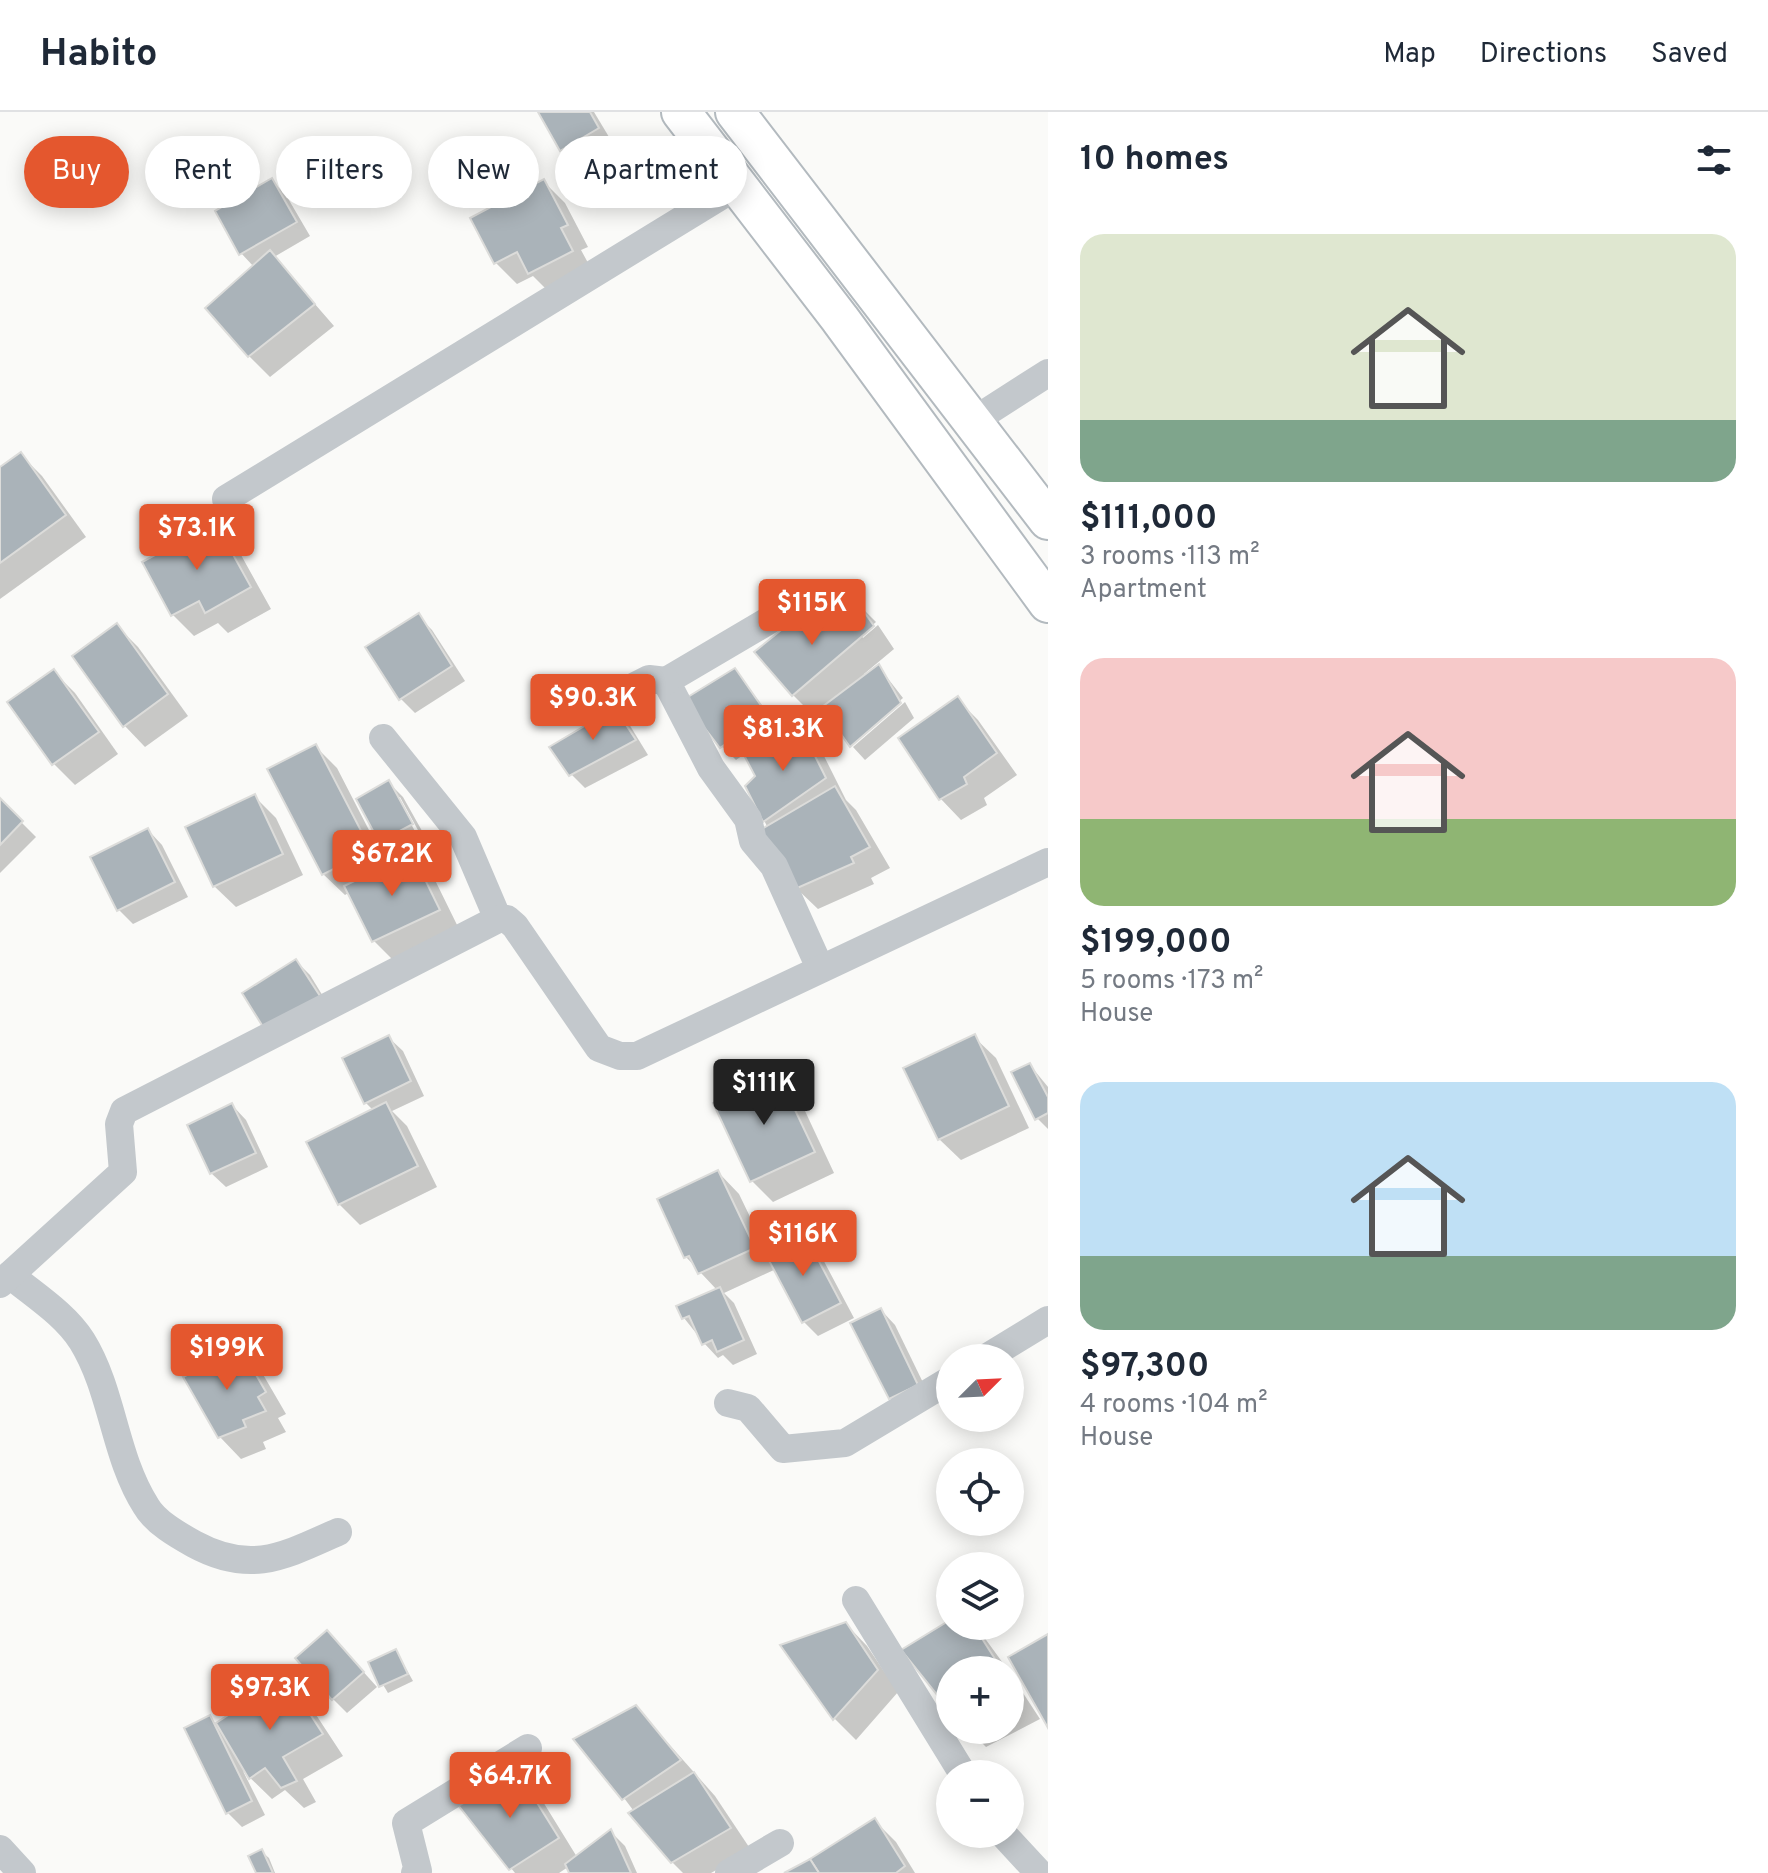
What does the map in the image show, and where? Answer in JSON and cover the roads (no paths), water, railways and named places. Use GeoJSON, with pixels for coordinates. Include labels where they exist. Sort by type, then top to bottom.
{"type":"FeatureCollection","features":[{"type":"Feature","properties":{"kind":"main road"},"geometry":{"type":"LineString","coordinates":[[681,112],[699,136]]}},
{"type":"Feature","properties":{"kind":"main road"},"geometry":{"type":"LineString","coordinates":[[735,112],[1048,520]]}},
{"type":"Feature","properties":{"kind":"main road"},"geometry":{"type":"LineString","coordinates":[[747,199],[840,319],[1048,603]]}},
{"type":"Feature","properties":{"kind":"main road"},"geometry":{"type":"LineString","coordinates":[[840,319],[876,298]]}},
{"type":"Feature","properties":{"kind":"street"},"geometry":{"type":"LineString","coordinates":[[226,499],[701,208]]}},
{"type":"Feature","properties":{"kind":"street"},"geometry":{"type":"LineString","coordinates":[[973,421],[1048,373]]}},
{"type":"Feature","properties":{"kind":"street"},"geometry":{"type":"LineString","coordinates":[[584,712],[649,679],[666,681],[773,618]]}},
{"type":"Feature","properties":{"kind":"street"},"geometry":{"type":"LineString","coordinates":[[666,681],[711,768],[748,819],[753,841],[774,866],[820,968]]}},
{"type":"Feature","properties":{"kind":"street"},"geometry":{"type":"LineString","coordinates":[[383,738],[463,837],[498,919]]}},
{"type":"Feature","properties":{"kind":"street"},"geometry":{"type":"LineString","coordinates":[[338,1532],[291,1553],[246,1563],[208,1552],[178,1535],[147,1508],[108,1412],[100,1375],[81,1339],[57,1313],[5,1279],[123,1172],[119,1124],[124,1111],[498,919],[507,919],[515,926],[599,1048],[620,1056],[637,1056],[1048,862]]}},
{"type":"Feature","properties":{"kind":"street"},"geometry":{"type":"LineString","coordinates":[[1009,1344],[1048,1320]]}},
{"type":"Feature","properties":{"kind":"street"},"geometry":{"type":"LineString","coordinates":[[728,1403],[748,1408],[783,1449],[845,1443],[936,1388]]}},
{"type":"Feature","properties":{"kind":"street"},"geometry":{"type":"LineString","coordinates":[[856,1600],[954,1760]]}},
{"type":"Feature","properties":{"kind":"street"},"geometry":{"type":"LineString","coordinates":[[415,1873],[418,1871],[406,1823],[528,1748]]}},
{"type":"Feature","properties":{"kind":"street"},"geometry":{"type":"LineString","coordinates":[[729,1873],[780,1843]]}},
{"type":"Feature","properties":{"kind":"street"},"geometry":{"type":"LineString","coordinates":[[1016,1848],[1039,1873]]}},
{"type":"Feature","properties":{"kind":"street"},"geometry":{"type":"LineString","coordinates":[[0,1849],[22,1873]]}}]}
